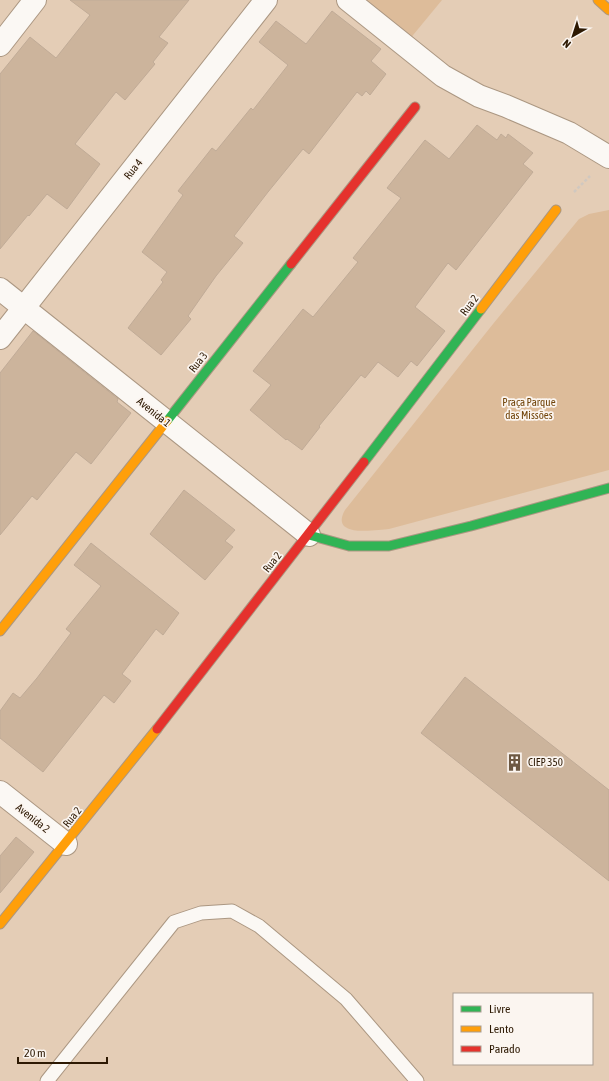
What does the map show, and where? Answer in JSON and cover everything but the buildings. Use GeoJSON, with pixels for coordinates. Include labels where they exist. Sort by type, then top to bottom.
{"type":"FeatureCollection","features":[{"type":"Feature","properties":{"kind":"main road"},"geometry":{"type":"LineString","coordinates":[[598,0],[609,10]]}},
{"type":"Feature","properties":{"kind":"main road","name":"Rua 3"},"geometry":{"type":"LineString","coordinates":[[0,632],[415,107]]}},
{"type":"Feature","properties":{"kind":"main road","name":"Rua 2"},"geometry":{"type":"LineString","coordinates":[[0,924],[66,844],[309,535],[556,210]]}},
{"type":"Feature","properties":{"kind":"main road"},"geometry":{"type":"LineString","coordinates":[[309,535],[349,546],[389,546],[471,526],[609,488]]}},
{"type":"Feature","properties":{"kind":"street"},"geometry":{"type":"LineString","coordinates":[[0,45],[35,0]]}},
{"type":"Feature","properties":{"kind":"street","name":"Rua 4"},"geometry":{"type":"LineString","coordinates":[[0,338],[266,0]]}},
{"type":"Feature","properties":{"kind":"street"},"geometry":{"type":"LineString","coordinates":[[348,0],[443,76],[479,96],[569,133],[609,157]]}},
{"type":"Feature","properties":{"kind":"street","name":"Avenida 1"},"geometry":{"type":"LineString","coordinates":[[0,289],[309,535]]}},
{"type":"Feature","properties":{"kind":"street","name":"Avenida 2"},"geometry":{"type":"LineString","coordinates":[[0,792],[66,844]]}},
{"type":"Feature","properties":{"kind":"lane"},"geometry":{"type":"LineString","coordinates":[[48,1081],[174,922],[201,914],[232,911],[259,926],[346,999],[418,1081]]}},
{"type":"Feature","properties":{"kind":"path"},"geometry":{"type":"LineString","coordinates":[[556,210],[609,157]]}},
{"type":"Feature","properties":{"kind":"green space"},"geometry":{"type":"Polygon","coordinates":[[[360,0],[442,0],[409,40],[360,0]]]}},
{"type":"Feature","properties":{"kind":"green space","name":"Praça Parque das Missões"},"geometry":{"type":"Polygon","coordinates":[[[609,210],[609,470],[389,529],[365,531],[348,529],[343,525],[342,519],[345,510],[493,324],[579,219],[589,214],[609,210]]]}},
{"type":"Feature","properties":{"kind":"traffic: fast"},"geometry":{"type":"LineString","coordinates":[[167,421],[291,264]]}},
{"type":"Feature","properties":{"kind":"traffic: fast"},"geometry":{"type":"LineString","coordinates":[[364,462],[481,309]]}},
{"type":"Feature","properties":{"kind":"traffic: fast"},"geometry":{"type":"LineString","coordinates":[[309,535],[349,546],[389,546],[471,526],[609,488]]}},
{"type":"Feature","properties":{"kind":"traffic: slow"},"geometry":{"type":"LineString","coordinates":[[598,0],[609,10]]}},
{"type":"Feature","properties":{"kind":"traffic: slow"},"geometry":{"type":"LineString","coordinates":[[481,309],[556,210]]}},
{"type":"Feature","properties":{"kind":"traffic: slow"},"geometry":{"type":"LineString","coordinates":[[0,631],[167,421]]}},
{"type":"Feature","properties":{"kind":"traffic: slow"},"geometry":{"type":"LineString","coordinates":[[0,924],[157,729]]}},
{"type":"Feature","properties":{"kind":"traffic: jam"},"geometry":{"type":"LineString","coordinates":[[291,264],[415,107]]}},
{"type":"Feature","properties":{"kind":"traffic: jam"},"geometry":{"type":"LineString","coordinates":[[157,729],[364,462]]}},
{"type":"Feature","properties":{"kind":"place","name":"CIEP 350"},"geometry":{"type":"Point","coordinates":[515,762]}}]}
